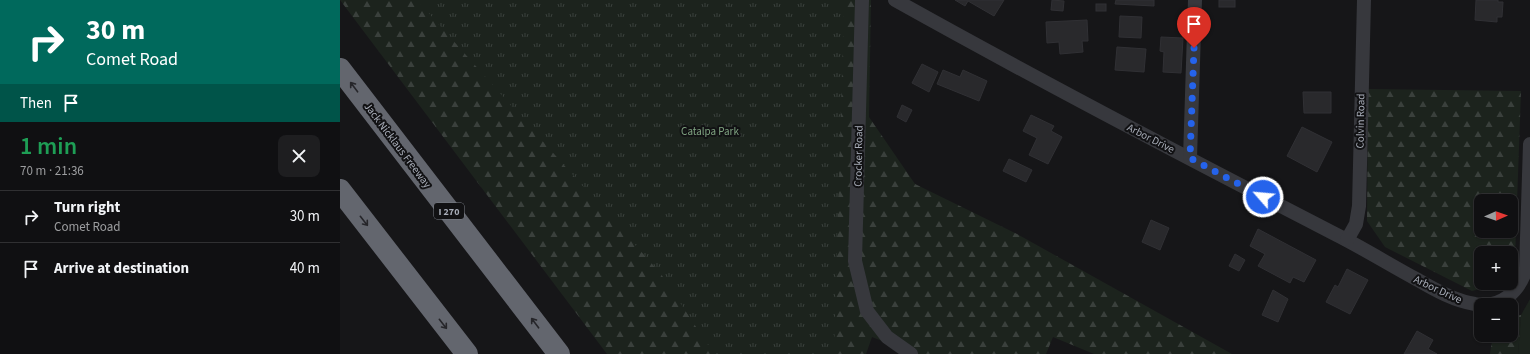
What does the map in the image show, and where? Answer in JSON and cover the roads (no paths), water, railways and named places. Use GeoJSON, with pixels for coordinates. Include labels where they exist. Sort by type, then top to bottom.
{"type":"FeatureCollection","features":[{"type":"Feature","properties":{"kind":"highway","name":"Jack Nicklaus Freeway"},"geometry":{"type":"LineString","coordinates":[[340,69],[559,354]]}},
{"type":"Feature","properties":{"kind":"highway"},"geometry":{"type":"LineString","coordinates":[[340,190],[467,354]]}},
{"type":"Feature","properties":{"kind":"street","name":"Crocker Road"},"geometry":{"type":"LineString","coordinates":[[862,0],[856,261],[867,312],[887,337],[911,354]]}},
{"type":"Feature","properties":{"kind":"street","name":"Arbor Drive"},"geometry":{"type":"LineString","coordinates":[[895,0],[1078,101],[1347,240],[1428,286],[1454,298],[1476,305],[1498,303],[1515,291],[1522,280],[1526,269],[1530,144]]}},
{"type":"Feature","properties":{"kind":"street"},"geometry":{"type":"LineString","coordinates":[[1190,158],[1195,0]]}},
{"type":"Feature","properties":{"kind":"street","name":"Colvin Road"},"geometry":{"type":"LineString","coordinates":[[1347,240],[1356,224],[1359,206],[1364,0]]}},
{"type":"Feature","properties":{"kind":"park label","name":"Catalpa Park"},"geometry":{"type":"Point","coordinates":[710,131]}}]}
